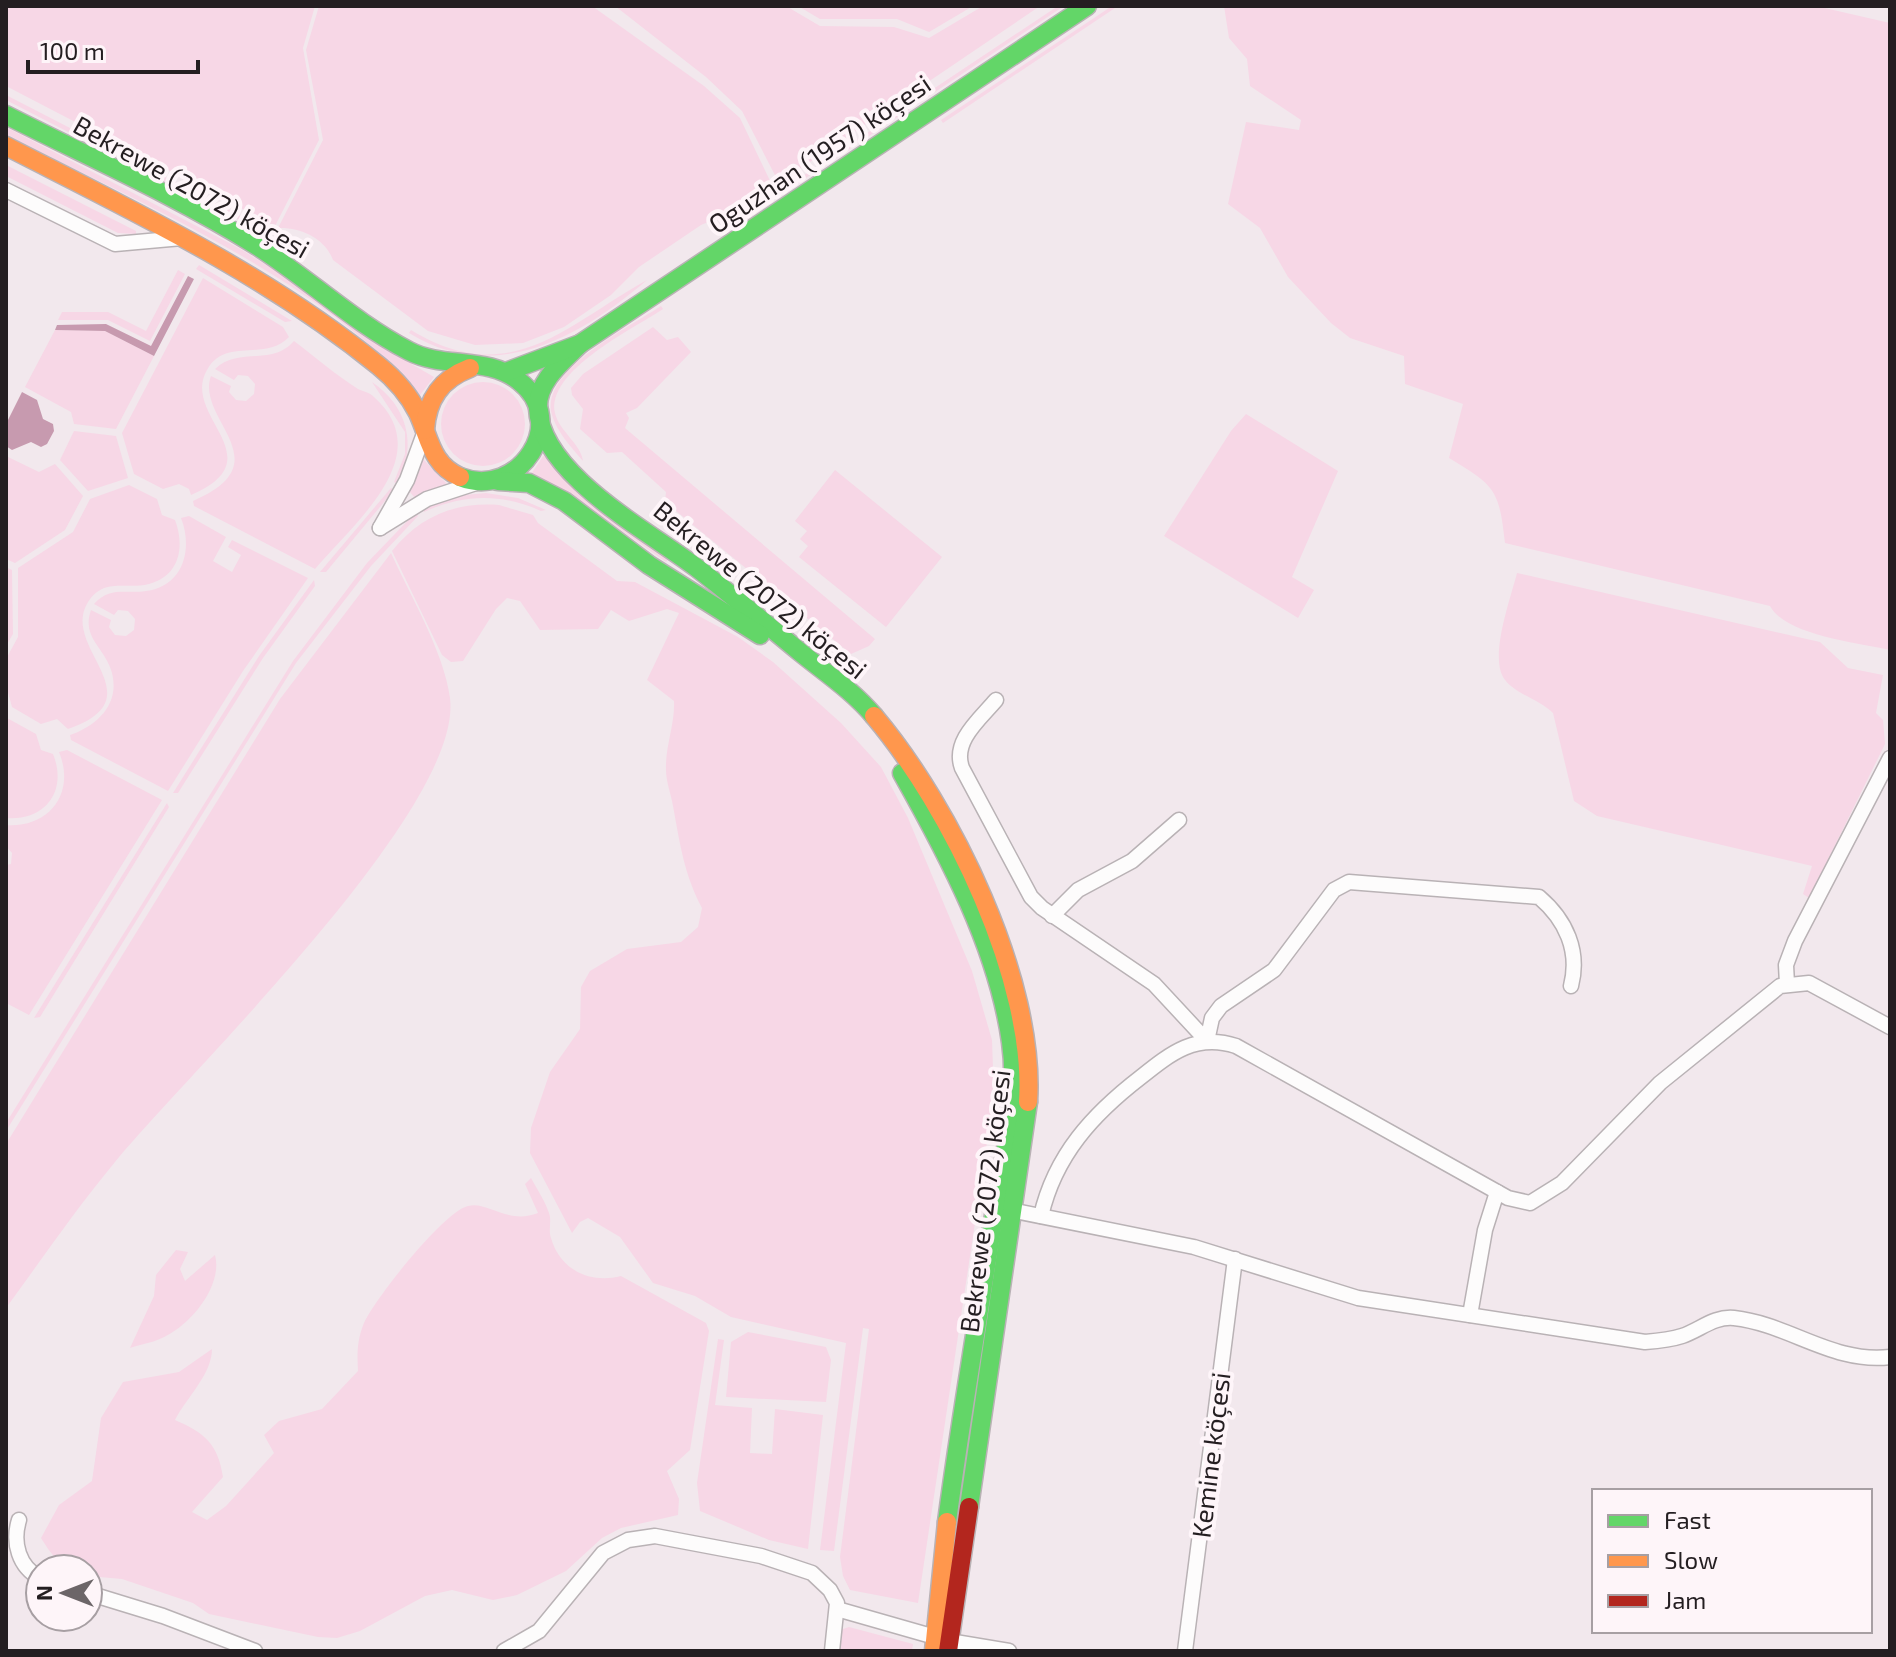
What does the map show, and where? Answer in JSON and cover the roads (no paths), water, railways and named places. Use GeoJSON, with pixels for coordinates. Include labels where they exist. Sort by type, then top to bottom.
{"type":"FeatureCollection","features":[{"type":"Feature","properties":{"kind":"main road","name":"Oguzhan (1957) köçesi"},"geometry":{"type":"LineString","coordinates":[[540,419],[538,396],[544,382],[580,344],[1087,6]]}},
{"type":"Feature","properties":{"kind":"main road","name":"Bekrewe (2072) köçesi"},"geometry":{"type":"LineString","coordinates":[[6,115],[256,246],[416,354],[437,362],[506,372],[529,391],[563,461],[582,480],[865,705],[903,748],[929,791],[986,912],[1020,1004],[1030,1079],[1004,1208],[941,1645]]}},
{"type":"Feature","properties":{"kind":"main road","name":"Bekrewe (2072) köçesi"},"geometry":{"type":"LineString","coordinates":[[6,146],[262,282],[384,370],[408,396],[431,450],[442,466],[459,478],[478,482],[529,483],[554,496],[649,565],[752,628],[856,714],[892,756],[918,801],[967,907],[1005,1009],[1012,1044],[1012,1081],[1004,1208]]}},
{"type":"Feature","properties":{"kind":"main road","name":"Oguzhan (1957) köçesi"},"geometry":{"type":"LineString","coordinates":[[506,372],[580,344]]}},
{"type":"Feature","properties":{"kind":"main road"},"geometry":{"type":"LineString","coordinates":[[425,430],[427,410],[435,392],[458,373],[477,367]]}},
{"type":"Feature","properties":{"kind":"main road"},"geometry":{"type":"LineString","coordinates":[[498,481],[516,472],[530,458],[538,439],[540,419]]}},
{"type":"Feature","properties":{"kind":"street"},"geometry":{"type":"LineString","coordinates":[[6,190],[115,244],[182,238]]}},
{"type":"Feature","properties":{"kind":"street"},"geometry":{"type":"LineString","coordinates":[[425,430],[407,480],[380,528],[427,499],[478,482]]}},
{"type":"Feature","properties":{"kind":"street"},"geometry":{"type":"LineString","coordinates":[[996,700],[960,745],[959,760],[1031,897],[1052,916],[1154,984],[1207,1041]]}},
{"type":"Feature","properties":{"kind":"street"},"geometry":{"type":"LineString","coordinates":[[1787,984],[1786,965],[1795,941],[1890,758]]}},
{"type":"Feature","properties":{"kind":"street"},"geometry":{"type":"LineString","coordinates":[[1052,916],[1078,890],[1132,861],[1179,820]]}},
{"type":"Feature","properties":{"kind":"street"},"geometry":{"type":"LineString","coordinates":[[1207,1041],[1212,1018],[1221,1006],[1274,970],[1334,890],[1349,882],[1539,897],[1562,923],[1570,940],[1574,953],[1571,986]]}},
{"type":"Feature","properties":{"kind":"street"},"geometry":{"type":"LineString","coordinates":[[1041,1216],[1059,1167],[1089,1120],[1178,1049],[1207,1041],[1236,1046],[1497,1192],[1524,1203],[1536,1202],[1549,1194],[1660,1083],[1787,984],[1815,986],[1890,1027]]}},
{"type":"Feature","properties":{"kind":"street"},"geometry":{"type":"LineString","coordinates":[[1470,1315],[1485,1230],[1497,1192]]}},
{"type":"Feature","properties":{"kind":"street"},"geometry":{"type":"LineString","coordinates":[[1004,1208],[1194,1247],[1358,1298],[1645,1342],[1669,1340],[1720,1318],[1737,1318],[1764,1324],[1831,1351],[1869,1358],[1890,1357]]}},
{"type":"Feature","properties":{"kind":"street","name":"Kemine köçesi"},"geometry":{"type":"LineString","coordinates":[[1185,1651],[1235,1259]]}},
{"type":"Feature","properties":{"kind":"street"},"geometry":{"type":"LineString","coordinates":[[19,1520],[17,1549],[24,1562]]}},
{"type":"Feature","properties":{"kind":"street"},"geometry":{"type":"LineString","coordinates":[[504,1651],[539,1631],[603,1553],[641,1537],[683,1539],[800,1567],[822,1581],[837,1609],[832,1651]]}},
{"type":"Feature","properties":{"kind":"street"},"geometry":{"type":"LineString","coordinates":[[104,1598],[163,1616],[255,1651]]}},
{"type":"Feature","properties":{"kind":"street"},"geometry":{"type":"LineString","coordinates":[[837,1609],[941,1645],[1009,1651]]}}]}
